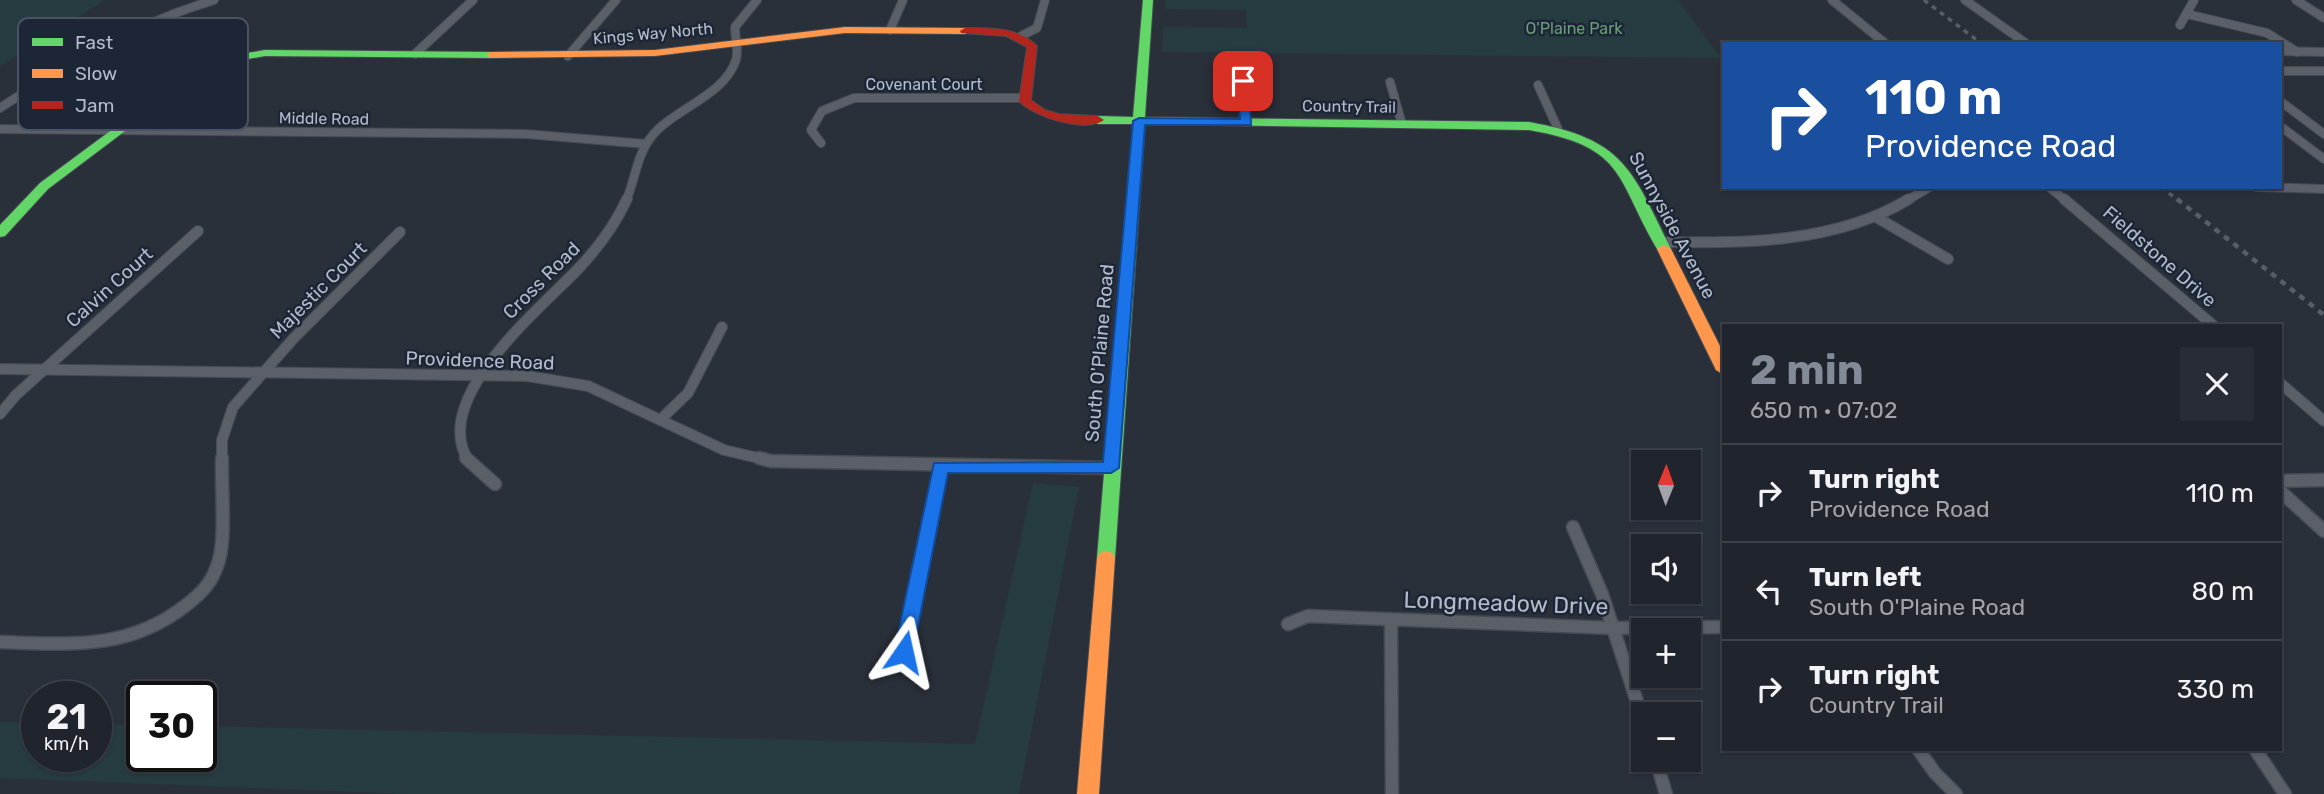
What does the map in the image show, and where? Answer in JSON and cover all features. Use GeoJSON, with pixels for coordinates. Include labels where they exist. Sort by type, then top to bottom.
{"type":"FeatureCollection","features":[{"type":"Feature","properties":{"kind":"street"},"geometry":{"type":"LineString","coordinates":[[157,18],[214,0]]}},
{"type":"Feature","properties":{"kind":"street"},"geometry":{"type":"LineString","coordinates":[[415,54],[472,0]]}},
{"type":"Feature","properties":{"kind":"street"},"geometry":{"type":"LineString","coordinates":[[568,56],[616,0]]}},
{"type":"Feature","properties":{"kind":"street","name":"Cross Road"},"geometry":{"type":"LineString","coordinates":[[495,484],[484,478],[467,459],[458,431],[465,403],[481,375],[509,338],[558,293],[596,250],[627,198],[646,144],[670,118],[724,78],[737,58],[735,27],[757,0]]}},
{"type":"Feature","properties":{"kind":"street"},"geometry":{"type":"LineString","coordinates":[[890,30],[902,0]]}},
{"type":"Feature","properties":{"kind":"street"},"geometry":{"type":"LineString","coordinates":[[1045,0],[1037,28],[1021,36],[1030,43],[1034,53],[1024,98],[1038,113],[1065,120],[1139,121]]}},
{"type":"Feature","properties":{"kind":"street","name":"South O'Plaine Road"},"geometry":{"type":"LineString","coordinates":[[1088,794],[1148,0]]}},
{"type":"Feature","properties":{"kind":"street"},"geometry":{"type":"LineString","coordinates":[[1832,0],[1884,42]]}},
{"type":"Feature","properties":{"kind":"street"},"geometry":{"type":"LineString","coordinates":[[1965,0],[2024,42]]}},
{"type":"Feature","properties":{"kind":"street"},"geometry":{"type":"LineString","coordinates":[[2180,26],[2194,0]]}},
{"type":"Feature","properties":{"kind":"street"},"geometry":{"type":"LineString","coordinates":[[2296,0],[2324,18]]}},
{"type":"Feature","properties":{"kind":"street"},"geometry":{"type":"LineString","coordinates":[[2188,14],[2267,33],[2281,42]]}},
{"type":"Feature","properties":{"kind":"street","name":"Kings Way North"},"geometry":{"type":"LineString","coordinates":[[248,56],[265,53],[640,55],[815,32],[890,30],[998,31],[1021,36]]}},
{"type":"Feature","properties":{"kind":"street"},"geometry":{"type":"LineString","coordinates":[[2282,42],[2297,52]]}},
{"type":"Feature","properties":{"kind":"street"},"geometry":{"type":"LineString","coordinates":[[2282,51],[2324,52]]}},
{"type":"Feature","properties":{"kind":"street"},"geometry":{"type":"LineString","coordinates":[[2282,71],[2324,71]]}},
{"type":"Feature","properties":{"kind":"street"},"geometry":{"type":"LineString","coordinates":[[2311,71],[2324,80]]}},
{"type":"Feature","properties":{"kind":"street"},"geometry":{"type":"LineString","coordinates":[[1243,81],[1247,122]]}},
{"type":"Feature","properties":{"kind":"street"},"geometry":{"type":"LineString","coordinates":[[1390,82],[1402,124]]}},
{"type":"Feature","properties":{"kind":"street"},"geometry":{"type":"LineString","coordinates":[[1538,85],[1558,129]]}},
{"type":"Feature","properties":{"kind":"street"},"geometry":{"type":"LineString","coordinates":[[0,108],[18,97]]}},
{"type":"Feature","properties":{"kind":"street","name":"Covenant Court"},"geometry":{"type":"LineString","coordinates":[[821,143],[811,130],[822,111],[854,98],[1024,98]]}},
{"type":"Feature","properties":{"kind":"street"},"geometry":{"type":"LineString","coordinates":[[2282,102],[2324,134]]}},
{"type":"Feature","properties":{"kind":"street","name":"Country Trail"},"geometry":{"type":"LineString","coordinates":[[1139,121],[1529,126],[1558,129]]}},
{"type":"Feature","properties":{"kind":"street"},"geometry":{"type":"LineString","coordinates":[[2282,128],[2324,159]]}},
{"type":"Feature","properties":{"kind":"street","name":"Middle Road"},"geometry":{"type":"LineString","coordinates":[[0,129],[18,129]]}},
{"type":"Feature","properties":{"kind":"street","name":"Sunnyside Avenue"},"geometry":{"type":"LineString","coordinates":[[1558,129],[1597,143],[1616,158],[1717,343],[1722,362]]}},
{"type":"Feature","properties":{"kind":"street","name":"Kings Way North"},"geometry":{"type":"LineString","coordinates":[[0,233],[44,186],[118,130]]}},
{"type":"Feature","properties":{"kind":"street","name":"Middle Road"},"geometry":{"type":"LineString","coordinates":[[118,130],[526,134],[646,144]]}},
{"type":"Feature","properties":{"kind":"street"},"geometry":{"type":"LineString","coordinates":[[2282,188],[2324,189]]}},
{"type":"Feature","properties":{"kind":"street"},"geometry":{"type":"LineString","coordinates":[[1660,242],[1786,240],[1824,233],[1876,217],[1906,204],[1927,189]]}},
{"type":"Feature","properties":{"kind":"street","name":"Fieldstone Drive"},"geometry":{"type":"LineString","coordinates":[[2051,189],[2212,324]]}},
{"type":"Feature","properties":{"kind":"street"},"geometry":{"type":"LineString","coordinates":[[1876,217],[1948,259]]}},
{"type":"Feature","properties":{"kind":"street","name":"Calvin Court"},"geometry":{"type":"LineString","coordinates":[[0,414],[44,370],[198,230]]}},
{"type":"Feature","properties":{"kind":"street","name":"Majestic Court"},"geometry":{"type":"LineString","coordinates":[[0,642],[104,643],[142,633],[180,612],[211,582],[220,558],[222,440],[225,423],[233,407],[400,232]]}},
{"type":"Feature","properties":{"kind":"street"},"geometry":{"type":"LineString","coordinates":[[660,420],[688,393],[722,327]]}},
{"type":"Feature","properties":{"kind":"street","name":"Providence Road"},"geometry":{"type":"LineString","coordinates":[[0,369],[481,375],[559,379],[588,386],[724,450],[771,461],[940,467],[1111,468]]}},
{"type":"Feature","properties":{"kind":"street"},"geometry":{"type":"LineString","coordinates":[[2282,385],[2324,421]]}},
{"type":"Feature","properties":{"kind":"street"},"geometry":{"type":"LineString","coordinates":[[904,652],[940,467]]}},
{"type":"Feature","properties":{"kind":"street"},"geometry":{"type":"LineString","coordinates":[[2282,481],[2324,480]]}},
{"type":"Feature","properties":{"kind":"street"},"geometry":{"type":"LineString","coordinates":[[2282,493],[2324,531]]}},
{"type":"Feature","properties":{"kind":"street"},"geometry":{"type":"LineString","coordinates":[[1573,527],[1613,628],[1637,702]]}},
{"type":"Feature","properties":{"kind":"street","name":"Longmeadow Drive"},"geometry":{"type":"LineString","coordinates":[[1288,624],[1308,615],[1613,628],[1722,627]]}},
{"type":"Feature","properties":{"kind":"street"},"geometry":{"type":"LineString","coordinates":[[1391,620],[1392,794]]}},
{"type":"Feature","properties":{"kind":"street"},"geometry":{"type":"LineString","coordinates":[[1919,751],[1935,773],[1956,794]]}},
{"type":"Feature","properties":{"kind":"street"},"geometry":{"type":"LineString","coordinates":[[2256,751],[2285,794]]}},
{"type":"Feature","properties":{"kind":"street"},"geometry":{"type":"LineString","coordinates":[[1660,772],[1666,794]]}},
{"type":"Feature","properties":{"kind":"green space"},"geometry":{"type":"Polygon","coordinates":[[[0,0],[105,0],[76,18],[18,18],[18,55],[0,66],[0,0]]]}},
{"type":"Feature","properties":{"kind":"green space","name":"O'Plaine Park"},"geometry":{"type":"Polygon","coordinates":[[[1165,0],[1678,0],[1721,58],[1162,52],[1163,27],[1247,28],[1246,10],[1165,9],[1165,0]]]}},
{"type":"Feature","properties":{"kind":"green space"},"geometry":{"type":"Polygon","coordinates":[[[1033,483],[1079,487],[1019,794],[409,794],[0,778],[0,722],[21,723],[21,772],[112,772],[112,724],[126,725],[126,772],[217,772],[217,726],[975,744],[1033,483]]]}},
{"type":"Feature","properties":{"kind":"railway"},"geometry":{"type":"LineString","coordinates":[[1924,0],[1979,42]]}},
{"type":"Feature","properties":{"kind":"railway"},"geometry":{"type":"LineString","coordinates":[[2164,189],[2179,201]]}},
{"type":"Feature","properties":{"kind":"railway"},"geometry":{"type":"LineString","coordinates":[[2177,199],[2324,315]]}},
{"type":"Feature","properties":{"kind":"traffic: fast"},"geometry":{"type":"LineString","coordinates":[[1106,558],[1148,0]]}},
{"type":"Feature","properties":{"kind":"traffic: fast"},"geometry":{"type":"LineString","coordinates":[[248,56],[265,53],[491,55]]}},
{"type":"Feature","properties":{"kind":"traffic: fast"},"geometry":{"type":"LineString","coordinates":[[1098,120],[1529,126],[1560,131],[1584,139],[1617,163],[1640,200],[1664,249]]}},
{"type":"Feature","properties":{"kind":"traffic: fast"},"geometry":{"type":"LineString","coordinates":[[0,233],[44,186],[119,130]]}},
{"type":"Feature","properties":{"kind":"traffic: slow"},"geometry":{"type":"LineString","coordinates":[[491,55],[655,53],[845,30],[965,31]]}},
{"type":"Feature","properties":{"kind":"traffic: slow"},"geometry":{"type":"LineString","coordinates":[[1664,249],[1722,366]]}},
{"type":"Feature","properties":{"kind":"traffic: slow"},"geometry":{"type":"LineString","coordinates":[[1088,794],[1106,558]]}},
{"type":"Feature","properties":{"kind":"traffic: jam"},"geometry":{"type":"LineString","coordinates":[[965,31],[992,31],[1025,40],[1032,46],[1025,101],[1041,112],[1059,118],[1098,120]]}},
{"type":"Feature","properties":{"kind":"route"},"geometry":{"type":"LineString","coordinates":[[904,652],[940,467],[1111,468],[1139,121],[1247,122],[1243,81]]}}]}
